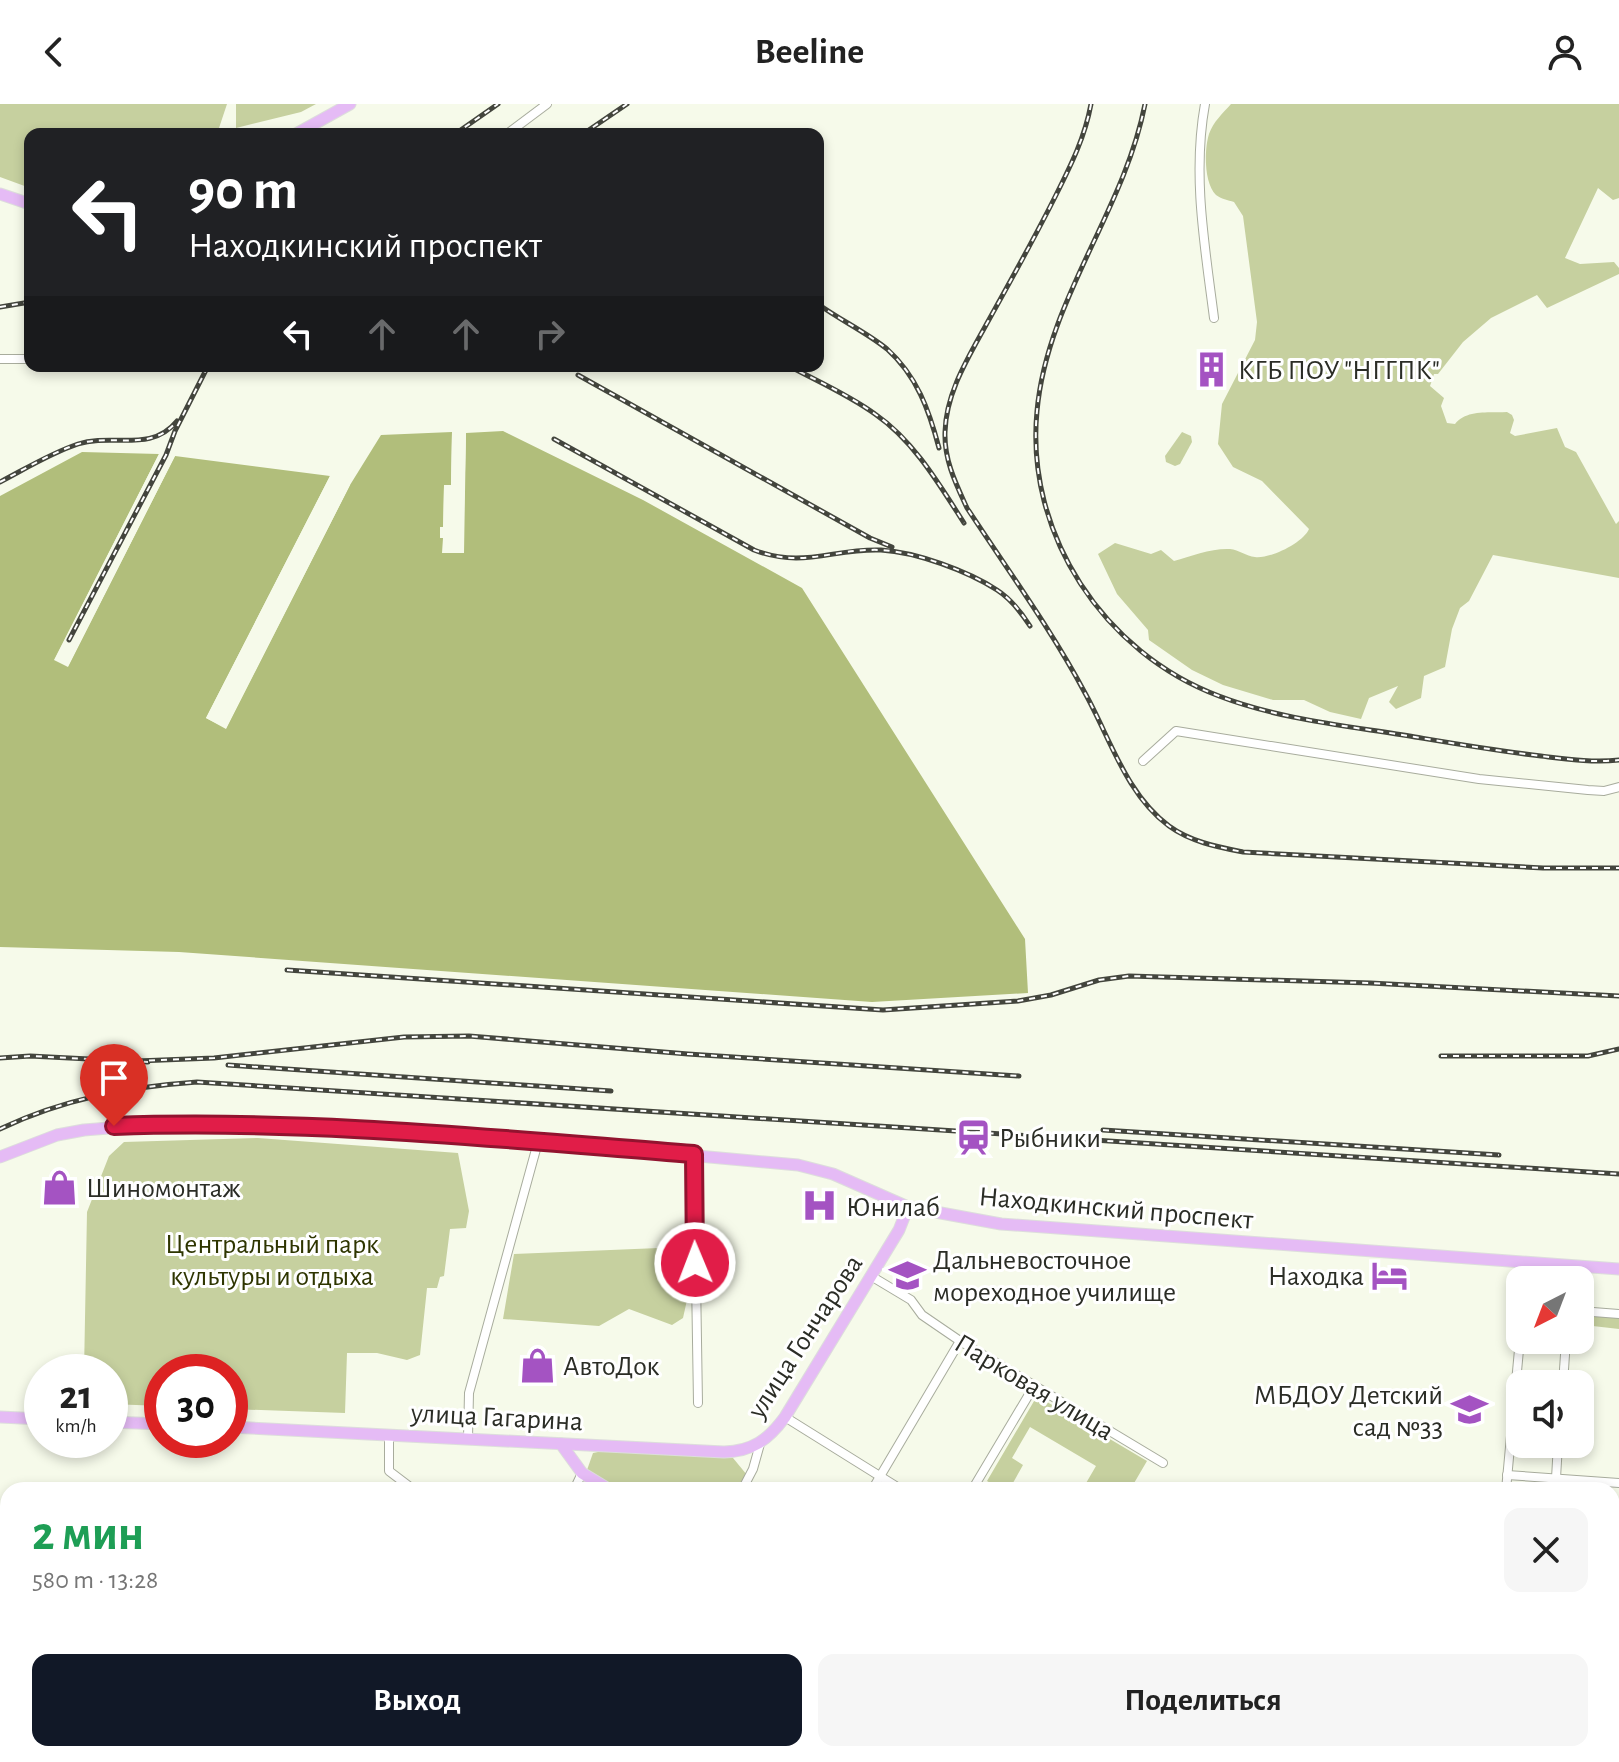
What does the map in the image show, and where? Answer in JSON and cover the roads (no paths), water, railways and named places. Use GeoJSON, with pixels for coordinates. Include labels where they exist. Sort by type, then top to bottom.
{"type":"FeatureCollection","features":[{"type":"Feature","properties":{"kind":"main road"},"geometry":{"type":"LineString","coordinates":[[307,128],[350,104]]}},
{"type":"Feature","properties":{"kind":"main road"},"geometry":{"type":"LineString","coordinates":[[0,194],[24,202]]}},
{"type":"Feature","properties":{"kind":"main road","name":"Находкинский проспект"},"geometry":{"type":"LineString","coordinates":[[0,1157],[57,1135],[114,1126],[369,1128],[694,1154],[815,1168],[908,1207],[1001,1224],[1619,1269]]}},
{"type":"Feature","properties":{"kind":"main road","name":"улица Гончарова"},"geometry":{"type":"LineString","coordinates":[[760,1444],[785,1417],[899,1230],[908,1207]]}},
{"type":"Feature","properties":{"kind":"main road"},"geometry":{"type":"LineString","coordinates":[[0,1417],[24,1418]]}},
{"type":"Feature","properties":{"kind":"main road","name":"улица Гагарина"},"geometry":{"type":"LineString","coordinates":[[248,1428],[724,1452],[760,1444]]}},
{"type":"Feature","properties":{"kind":"main road"},"geometry":{"type":"LineString","coordinates":[[561,1444],[582,1473],[597,1482]]}},
{"type":"Feature","properties":{"kind":"street"},"geometry":{"type":"LineString","coordinates":[[515,128],[547,104]]}},
{"type":"Feature","properties":{"kind":"street"},"geometry":{"type":"LineString","coordinates":[[1206,105],[1200,154],[1201,208],[1214,318]]}},
{"type":"Feature","properties":{"kind":"street"},"geometry":{"type":"LineString","coordinates":[[0,359],[24,359]]}},
{"type":"Feature","properties":{"kind":"street"},"geometry":{"type":"LineString","coordinates":[[1143,761],[1176,731],[1479,779],[1604,791],[1619,787]]}},
{"type":"Feature","properties":{"kind":"street"},"geometry":{"type":"LineString","coordinates":[[468,1438],[469,1393],[538,1142]]}},
{"type":"Feature","properties":{"kind":"street"},"geometry":{"type":"LineString","coordinates":[[694,1154],[698,1403]]}},
{"type":"Feature","properties":{"kind":"street"},"geometry":{"type":"LineString","coordinates":[[1527,1262],[1527,1266]]}},
{"type":"Feature","properties":{"kind":"street","name":"Парковая улица"},"geometry":{"type":"LineString","coordinates":[[871,1276],[911,1300],[922,1315],[960,1341],[1163,1463]]}},
{"type":"Feature","properties":{"kind":"street"},"geometry":{"type":"LineString","coordinates":[[1594,1312],[1619,1314]]}},
{"type":"Feature","properties":{"kind":"street"},"geometry":{"type":"LineString","coordinates":[[877,1482],[960,1341]]}},
{"type":"Feature","properties":{"kind":"street"},"geometry":{"type":"LineString","coordinates":[[1507,1482],[1519,1354]]}},
{"type":"Feature","properties":{"kind":"street"},"geometry":{"type":"LineString","coordinates":[[977,1482],[1034,1386]]}},
{"type":"Feature","properties":{"kind":"street"},"geometry":{"type":"LineString","coordinates":[[785,1417],[888,1482]]}},
{"type":"Feature","properties":{"kind":"street"},"geometry":{"type":"LineString","coordinates":[[389,1434],[389,1471],[403,1482]]}},
{"type":"Feature","properties":{"kind":"street","name":"улица Гончарова"},"geometry":{"type":"LineString","coordinates":[[746,1482],[760,1444]]}},
{"type":"Feature","properties":{"kind":"street"},"geometry":{"type":"LineString","coordinates":[[1556,1478],[1557,1458]]}},
{"type":"Feature","properties":{"kind":"street"},"geometry":{"type":"LineString","coordinates":[[578,1482],[582,1473]]}},
{"type":"Feature","properties":{"kind":"street"},"geometry":{"type":"LineString","coordinates":[[1507,1475],[1606,1482]]}},
{"type":"Feature","properties":{"kind":"railway"},"geometry":{"type":"LineString","coordinates":[[464,128],[498,104]]}},
{"type":"Feature","properties":{"kind":"railway"},"geometry":{"type":"LineString","coordinates":[[592,128],[627,104]]}},
{"type":"Feature","properties":{"kind":"railway"},"geometry":{"type":"LineString","coordinates":[[1091,104],[1067,173],[959,376],[949,403],[945,442],[952,472],[967,508],[1058,646],[1141,798],[1177,832],[1205,843],[1243,852],[1543,868],[1619,868]]}},
{"type":"Feature","properties":{"kind":"railway"},"geometry":{"type":"LineString","coordinates":[[1145,104],[1121,182],[1055,331],[1037,411],[1037,457],[1044,501],[1059,544],[1080,584],[1108,619],[1140,651],[1178,676],[1243,704],[1316,721],[1493,750],[1580,760],[1619,760]]}},
{"type":"Feature","properties":{"kind":"railway"},"geometry":{"type":"LineString","coordinates":[[0,307],[24,303]]}},
{"type":"Feature","properties":{"kind":"railway"},"geometry":{"type":"LineString","coordinates":[[824,308],[879,343],[897,359],[920,394],[939,448]]}},
{"type":"Feature","properties":{"kind":"railway"},"geometry":{"type":"LineString","coordinates":[[69,640],[166,455],[205,372]]}},
{"type":"Feature","properties":{"kind":"railway"},"geometry":{"type":"LineString","coordinates":[[800,372],[855,401],[889,425],[925,464],[964,523]]}},
{"type":"Feature","properties":{"kind":"railway"},"geometry":{"type":"LineString","coordinates":[[578,375],[870,538],[892,547]]}},
{"type":"Feature","properties":{"kind":"railway"},"geometry":{"type":"LineString","coordinates":[[0,482],[78,444],[155,437],[177,421]]}},
{"type":"Feature","properties":{"kind":"railway"},"geometry":{"type":"LineString","coordinates":[[554,439],[754,550],[788,558],[881,550],[925,559],[972,576],[997,590],[1007,597],[1030,626]]}},
{"type":"Feature","properties":{"kind":"railway"},"geometry":{"type":"LineString","coordinates":[[287,970],[883,1010],[1018,1001],[1051,995],[1099,980],[1129,976],[1370,983],[1619,996]]}},
{"type":"Feature","properties":{"kind":"railway"},"geometry":{"type":"LineString","coordinates":[[137,1061],[214,1058],[404,1037],[469,1036],[1019,1076]]}},
{"type":"Feature","properties":{"kind":"railway"},"geometry":{"type":"LineString","coordinates":[[1441,1056],[1588,1056],[1619,1049]]}},
{"type":"Feature","properties":{"kind":"railway"},"geometry":{"type":"LineString","coordinates":[[0,1058],[30,1056],[148,1062]]}},
{"type":"Feature","properties":{"kind":"railway"},"geometry":{"type":"LineString","coordinates":[[228,1065],[611,1091]]}},
{"type":"Feature","properties":{"kind":"railway"},"geometry":{"type":"LineString","coordinates":[[0,1129],[96,1096],[197,1082],[1619,1174]]}},
{"type":"Feature","properties":{"kind":"railway"},"geometry":{"type":"LineString","coordinates":[[1103,1130],[1499,1155]]}},
{"type":"Feature","properties":{"kind":"place","name":"КГБ ПОУ \"НГГПК\""},"geometry":{"type":"Point","coordinates":[1212,369]}},
{"type":"Feature","properties":{"kind":"place","name":"Рыбники"},"geometry":{"type":"Point","coordinates":[973,1137]}},
{"type":"Feature","properties":{"kind":"place","name":"Шиномонтаж"},"geometry":{"type":"Point","coordinates":[60,1187]}},
{"type":"Feature","properties":{"kind":"place","name":"Юнилаб"},"geometry":{"type":"Point","coordinates":[820,1206]}},
{"type":"Feature","properties":{"kind":"place","name":"Дальневосточное мореходное училище"},"geometry":{"type":"Point","coordinates":[907,1275]}},
{"type":"Feature","properties":{"kind":"place","name":"Находка"},"geometry":{"type":"Point","coordinates":[1390,1275]}},
{"type":"Feature","properties":{"kind":"place","name":"АвтоДок"},"geometry":{"type":"Point","coordinates":[537,1365]}},
{"type":"Feature","properties":{"kind":"place","name":"МБДОУ Детский сад №33"},"geometry":{"type":"Point","coordinates":[1469,1410]}},
{"type":"Feature","properties":{"kind":"park label","name":"Центральный парк культуры и отдыха"},"geometry":{"type":"Point","coordinates":[272,1259]}}]}
